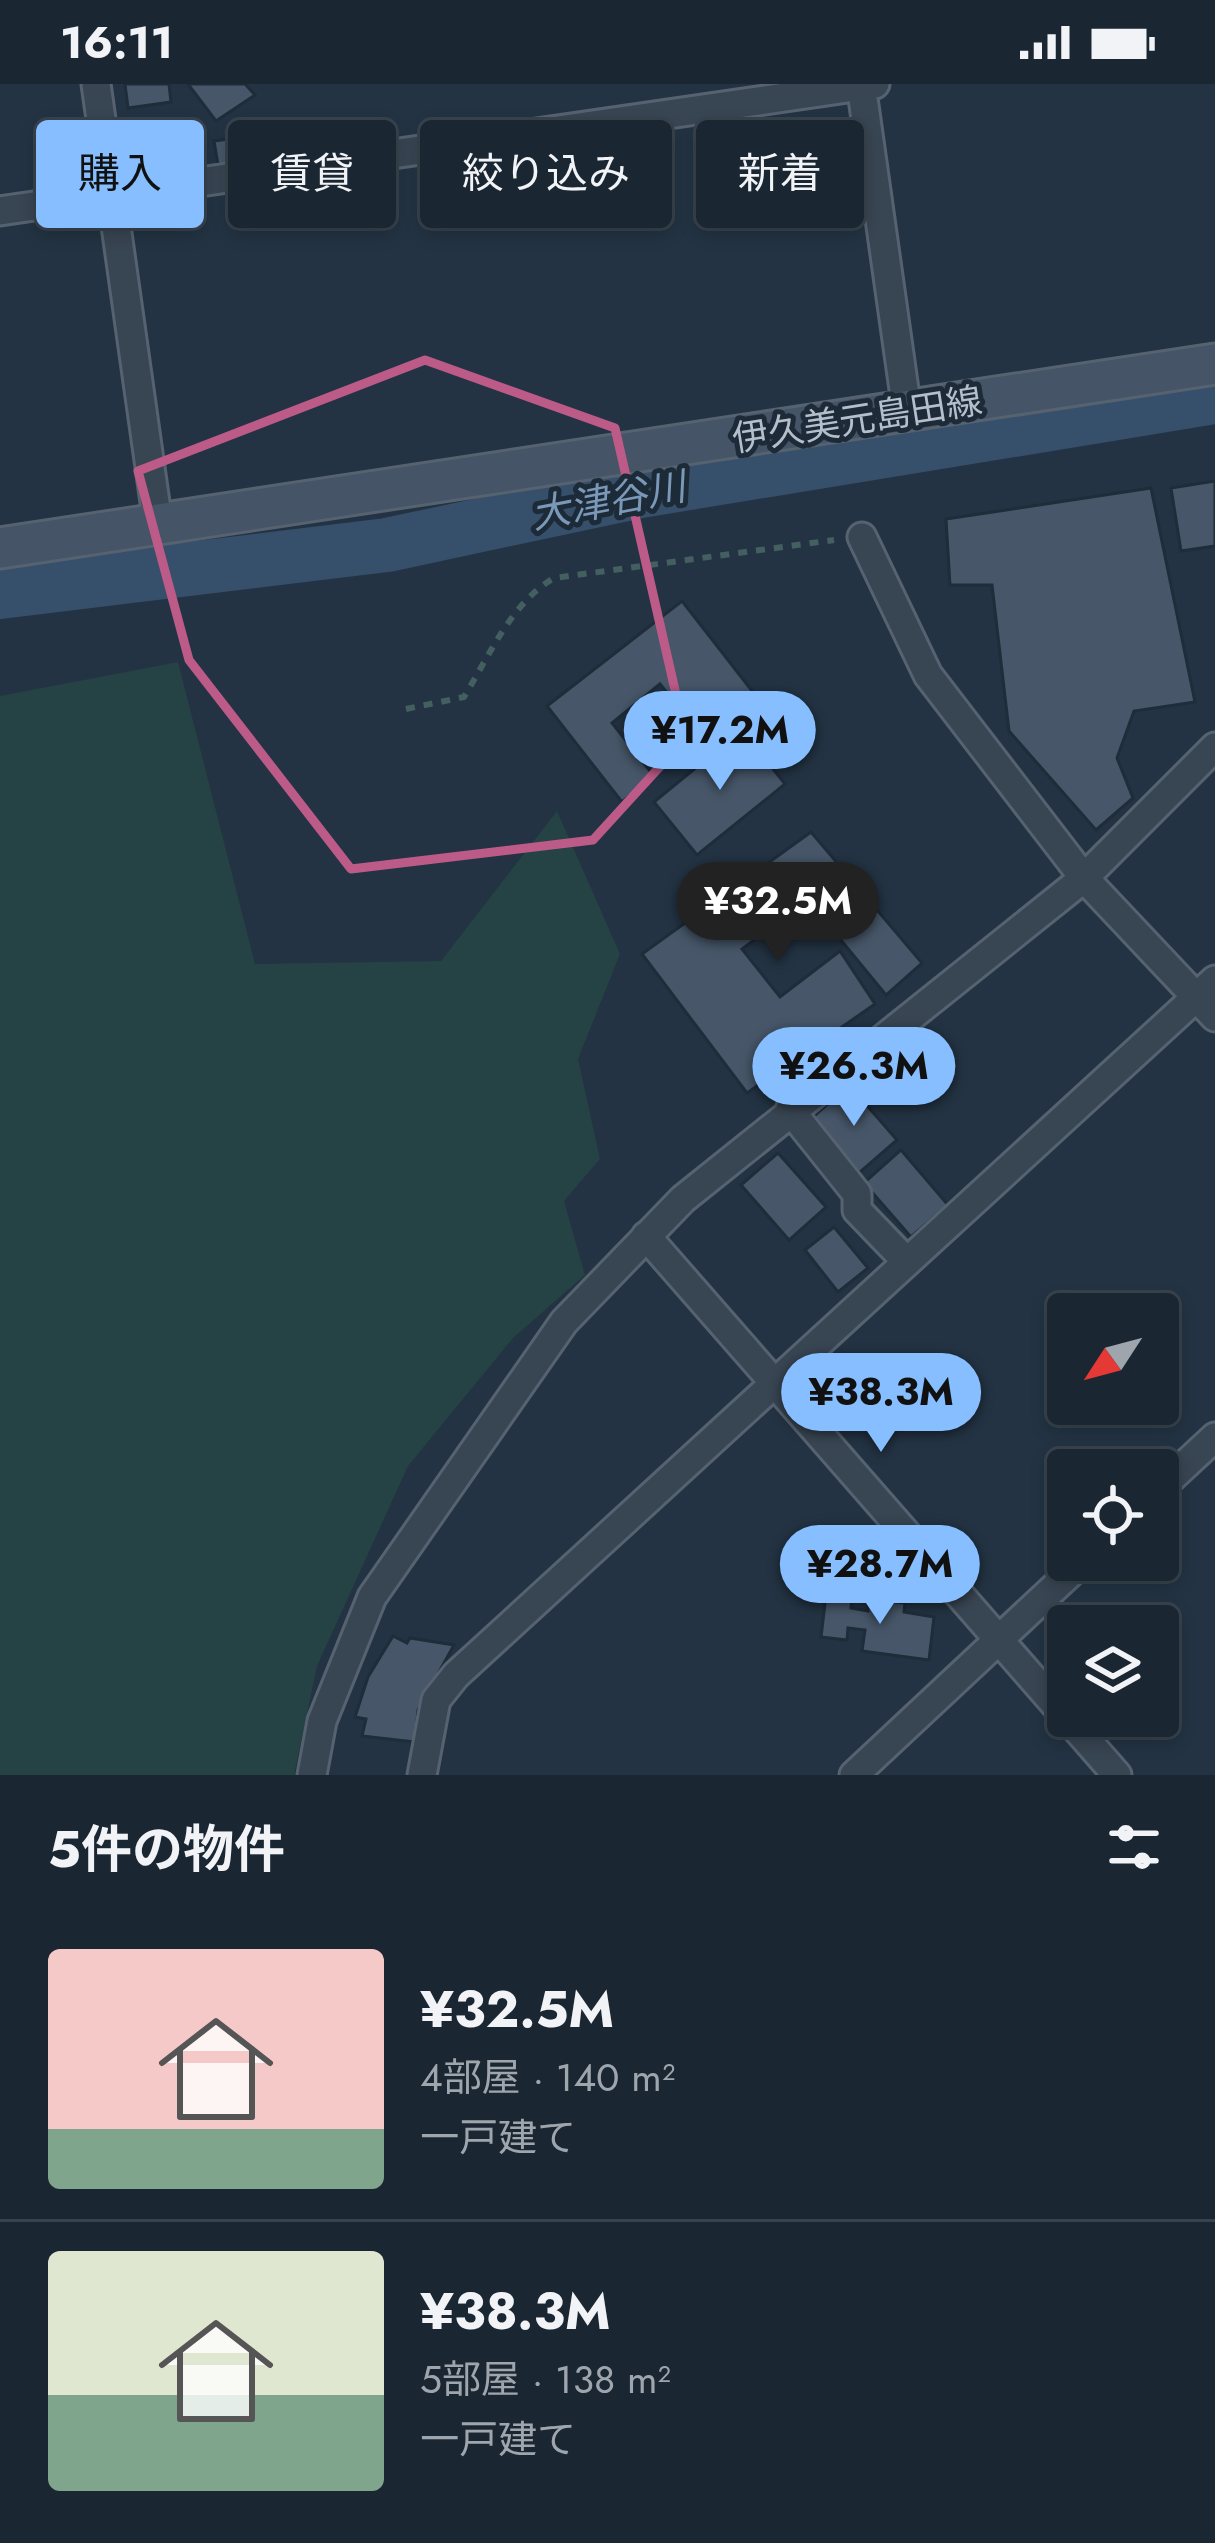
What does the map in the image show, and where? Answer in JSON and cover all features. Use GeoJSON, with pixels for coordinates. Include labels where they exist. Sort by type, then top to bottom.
{"type":"FeatureCollection","features":[{"type":"Feature","properties":{"kind":"main road","name":"伊久美元島田線"},"geometry":{"type":"LineString","coordinates":[[0,548],[1215,364]]}},
{"type":"Feature","properties":{"kind":"street"},"geometry":{"type":"LineString","coordinates":[[96,84],[101,120]]}},
{"type":"Feature","properties":{"kind":"street"},"geometry":{"type":"LineString","coordinates":[[204,181],[866,85],[907,411]]}},
{"type":"Feature","properties":{"kind":"street"},"geometry":{"type":"LineString","coordinates":[[0,211],[36,206]]}},
{"type":"Feature","properties":{"kind":"street"},"geometry":{"type":"LineString","coordinates":[[116,228],[158,524]]}},
{"type":"Feature","properties":{"kind":"street"},"geometry":{"type":"LineString","coordinates":[[422,1775],[436,1700],[456,1675],[907,1262],[1209,998],[1084,878],[928,675],[862,537]]}},
{"type":"Feature","properties":{"kind":"street"},"geometry":{"type":"LineString","coordinates":[[312,1775],[322,1721],[372,1597],[564,1322],[646,1236],[790,1110],[1084,878],[1215,747]]}},
{"type":"Feature","properties":{"kind":"street"},"geometry":{"type":"LineString","coordinates":[[790,1110],[856,1194],[857,1210],[907,1262]]}},
{"type":"Feature","properties":{"kind":"street"},"geometry":{"type":"LineString","coordinates":[[646,1236],[1002,1637],[1118,1775]]}},
{"type":"Feature","properties":{"kind":"street"},"geometry":{"type":"LineString","coordinates":[[1179,1470],[1215,1437]]}},
{"type":"Feature","properties":{"kind":"street"},"geometry":{"type":"LineString","coordinates":[[854,1775],[1062,1581]]}},
{"type":"Feature","properties":{"kind":"path"},"geometry":{"type":"LineString","coordinates":[[406,709],[464,697],[519,609],[554,578],[862,537]]}},
{"type":"Feature","properties":{"kind":"highlighted area"},"geometry":{"type":"Polygon","coordinates":[[[425,360],[615,428],[686,738],[593,840],[351,869],[189,660],[138,471],[425,360]]]}},
{"type":"Feature","properties":{"kind":"green space"},"geometry":{"type":"Polygon","coordinates":[[[178,662],[255,964],[441,961],[557,811],[620,954],[578,1059],[600,1159],[564,1201],[585,1275],[513,1338],[408,1466],[317,1666],[294,1775],[0,1775],[0,696],[178,662]]]}},
{"type":"Feature","properties":{"kind":"building"},"geometry":{"type":"Polygon","coordinates":[[[125,84],[169,84],[171,102],[128,108],[125,84]]]}},
{"type":"Feature","properties":{"kind":"building"},"geometry":{"type":"Polygon","coordinates":[[[188,84],[245,84],[255,95],[216,121],[188,84]]]}},
{"type":"Feature","properties":{"kind":"building"},"geometry":{"type":"Polygon","coordinates":[[[228,139],[228,164],[218,165],[214,141],[228,139]]]}},
{"type":"Feature","properties":{"kind":"building"},"geometry":{"type":"Polygon","coordinates":[[[1215,481],[1215,546],[1181,551],[1171,488],[1215,481]]]}},
{"type":"Feature","properties":{"kind":"building"},"geometry":{"type":"Polygon","coordinates":[[[1151,488],[1195,702],[1134,711],[1117,758],[1133,798],[1096,830],[1009,731],[992,585],[950,585],[946,519],[1151,488]]]}},
{"type":"Feature","properties":{"kind":"building"},"geometry":{"type":"Polygon","coordinates":[[[682,601],[763,705],[710,748],[660,684],[612,723],[654,776],[622,802],[547,706],[682,601]]]}},
{"type":"Feature","properties":{"kind":"building"},"geometry":{"type":"Polygon","coordinates":[[[742,730],[785,784],[697,855],[654,802],[742,730]]]}},
{"type":"Feature","properties":{"kind":"building"},"geometry":{"type":"Polygon","coordinates":[[[811,832],[922,963],[886,995],[808,900],[742,949],[780,997],[840,951],[875,1004],[747,1093],[642,954],[811,832]]]}},
{"type":"Feature","properties":{"kind":"building"},"geometry":{"type":"Polygon","coordinates":[[[849,1085],[897,1140],[859,1173],[812,1118],[849,1085]]]}},
{"type":"Feature","properties":{"kind":"building"},"geometry":{"type":"Polygon","coordinates":[[[901,1150],[948,1205],[911,1237],[864,1183],[901,1150]]]}},
{"type":"Feature","properties":{"kind":"building"},"geometry":{"type":"Polygon","coordinates":[[[778,1153],[826,1207],[789,1240],[741,1185],[778,1153]]]}},
{"type":"Feature","properties":{"kind":"building"},"geometry":{"type":"Polygon","coordinates":[[[834,1227],[868,1268],[838,1292],[805,1250],[834,1227]]]}},
{"type":"Feature","properties":{"kind":"building"},"geometry":{"type":"Polygon","coordinates":[[[833,1563],[858,1567],[854,1590],[829,1587],[833,1563]]]}},
{"type":"Feature","properties":{"kind":"building"},"geometry":{"type":"Polygon","coordinates":[[[826,1595],[852,1598],[851,1608],[868,1611],[869,1599],[905,1603],[904,1612],[934,1617],[929,1660],[862,1651],[865,1630],[848,1628],[847,1640],[821,1637],[826,1595]]]}},
{"type":"Feature","properties":{"kind":"building"},"geometry":{"type":"Polygon","coordinates":[[[393,1636],[407,1643],[410,1638],[454,1645],[418,1710],[415,1742],[362,1736],[366,1719],[355,1717],[368,1677],[393,1636]]]}},
{"type":"Feature","properties":{"kind":"waterway","name":"大津谷川"},"geometry":{"type":"LineString","coordinates":[[0,592],[387,545],[640,491],[1215,397]]}}]}
